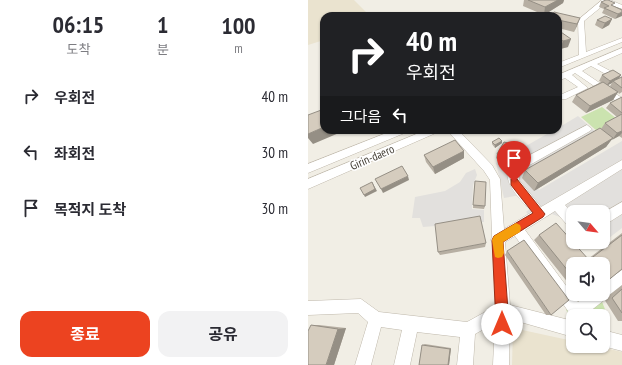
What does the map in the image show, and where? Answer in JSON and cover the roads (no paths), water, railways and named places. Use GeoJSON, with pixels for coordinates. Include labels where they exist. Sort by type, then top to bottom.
{"type":"FeatureCollection","features":[{"type":"Feature","properties":{"kind":"street"},"geometry":{"type":"LineString","coordinates":[[582,56],[580,46],[582,26],[581,20],[605,0],[622,7]]}},
{"type":"Feature","properties":{"kind":"street"},"geometry":{"type":"LineString","coordinates":[[562,64],[622,40]]}},
{"type":"Feature","properties":{"kind":"street"},"geometry":{"type":"LineString","coordinates":[[562,77],[622,50]]}},
{"type":"Feature","properties":{"kind":"street"},"geometry":{"type":"LineString","coordinates":[[609,56],[622,59]]}},
{"type":"Feature","properties":{"kind":"street"},"geometry":{"type":"LineString","coordinates":[[592,64],[622,80]]}},
{"type":"Feature","properties":{"kind":"street"},"geometry":{"type":"LineString","coordinates":[[577,71],[622,102]]}},
{"type":"Feature","properties":{"kind":"street"},"geometry":{"type":"LineString","coordinates":[[563,97],[584,88],[567,75]]}},
{"type":"Feature","properties":{"kind":"street"},"geometry":{"type":"LineString","coordinates":[[540,214],[514,182],[513,169],[587,129]]}},
{"type":"Feature","properties":{"kind":"street","name":"Girin-daero"},"geometry":{"type":"LineString","coordinates":[[308,169],[394,134]]}},
{"type":"Feature","properties":{"kind":"street","name":"Girin-daero"},"geometry":{"type":"LineString","coordinates":[[308,184],[426,134]]}},
{"type":"Feature","properties":{"kind":"street"},"geometry":{"type":"LineString","coordinates":[[456,134],[488,168],[495,179],[497,240],[503,310],[501,365]]}},
{"type":"Feature","properties":{"kind":"street"},"geometry":{"type":"LineString","coordinates":[[497,240],[622,164]]}},
{"type":"Feature","properties":{"kind":"street"},"geometry":{"type":"LineString","coordinates":[[557,204],[566,215]]}},
{"type":"Feature","properties":{"kind":"street"},"geometry":{"type":"LineString","coordinates":[[610,215],[622,207]]}},
{"type":"Feature","properties":{"kind":"street"},"geometry":{"type":"LineString","coordinates":[[516,228],[566,297]]}},
{"type":"Feature","properties":{"kind":"street"},"geometry":{"type":"LineString","coordinates":[[610,286],[622,277]]}},
{"type":"Feature","properties":{"kind":"street"},"geometry":{"type":"LineString","coordinates":[[569,301],[577,312],[591,301]]}},
{"type":"Feature","properties":{"kind":"street"},"geometry":{"type":"LineString","coordinates":[[308,308],[361,306],[376,319],[468,330],[503,310],[566,327]]}},
{"type":"Feature","properties":{"kind":"street"},"geometry":{"type":"LineString","coordinates":[[363,365],[376,319]]}},
{"type":"Feature","properties":{"kind":"street"},"geometry":{"type":"LineString","coordinates":[[402,365],[411,324]]}},
{"type":"Feature","properties":{"kind":"street"},"geometry":{"type":"LineString","coordinates":[[465,365],[468,330]]}},
{"type":"Feature","properties":{"kind":"street"},"geometry":{"type":"LineString","coordinates":[[610,340],[622,343]]}}]}
